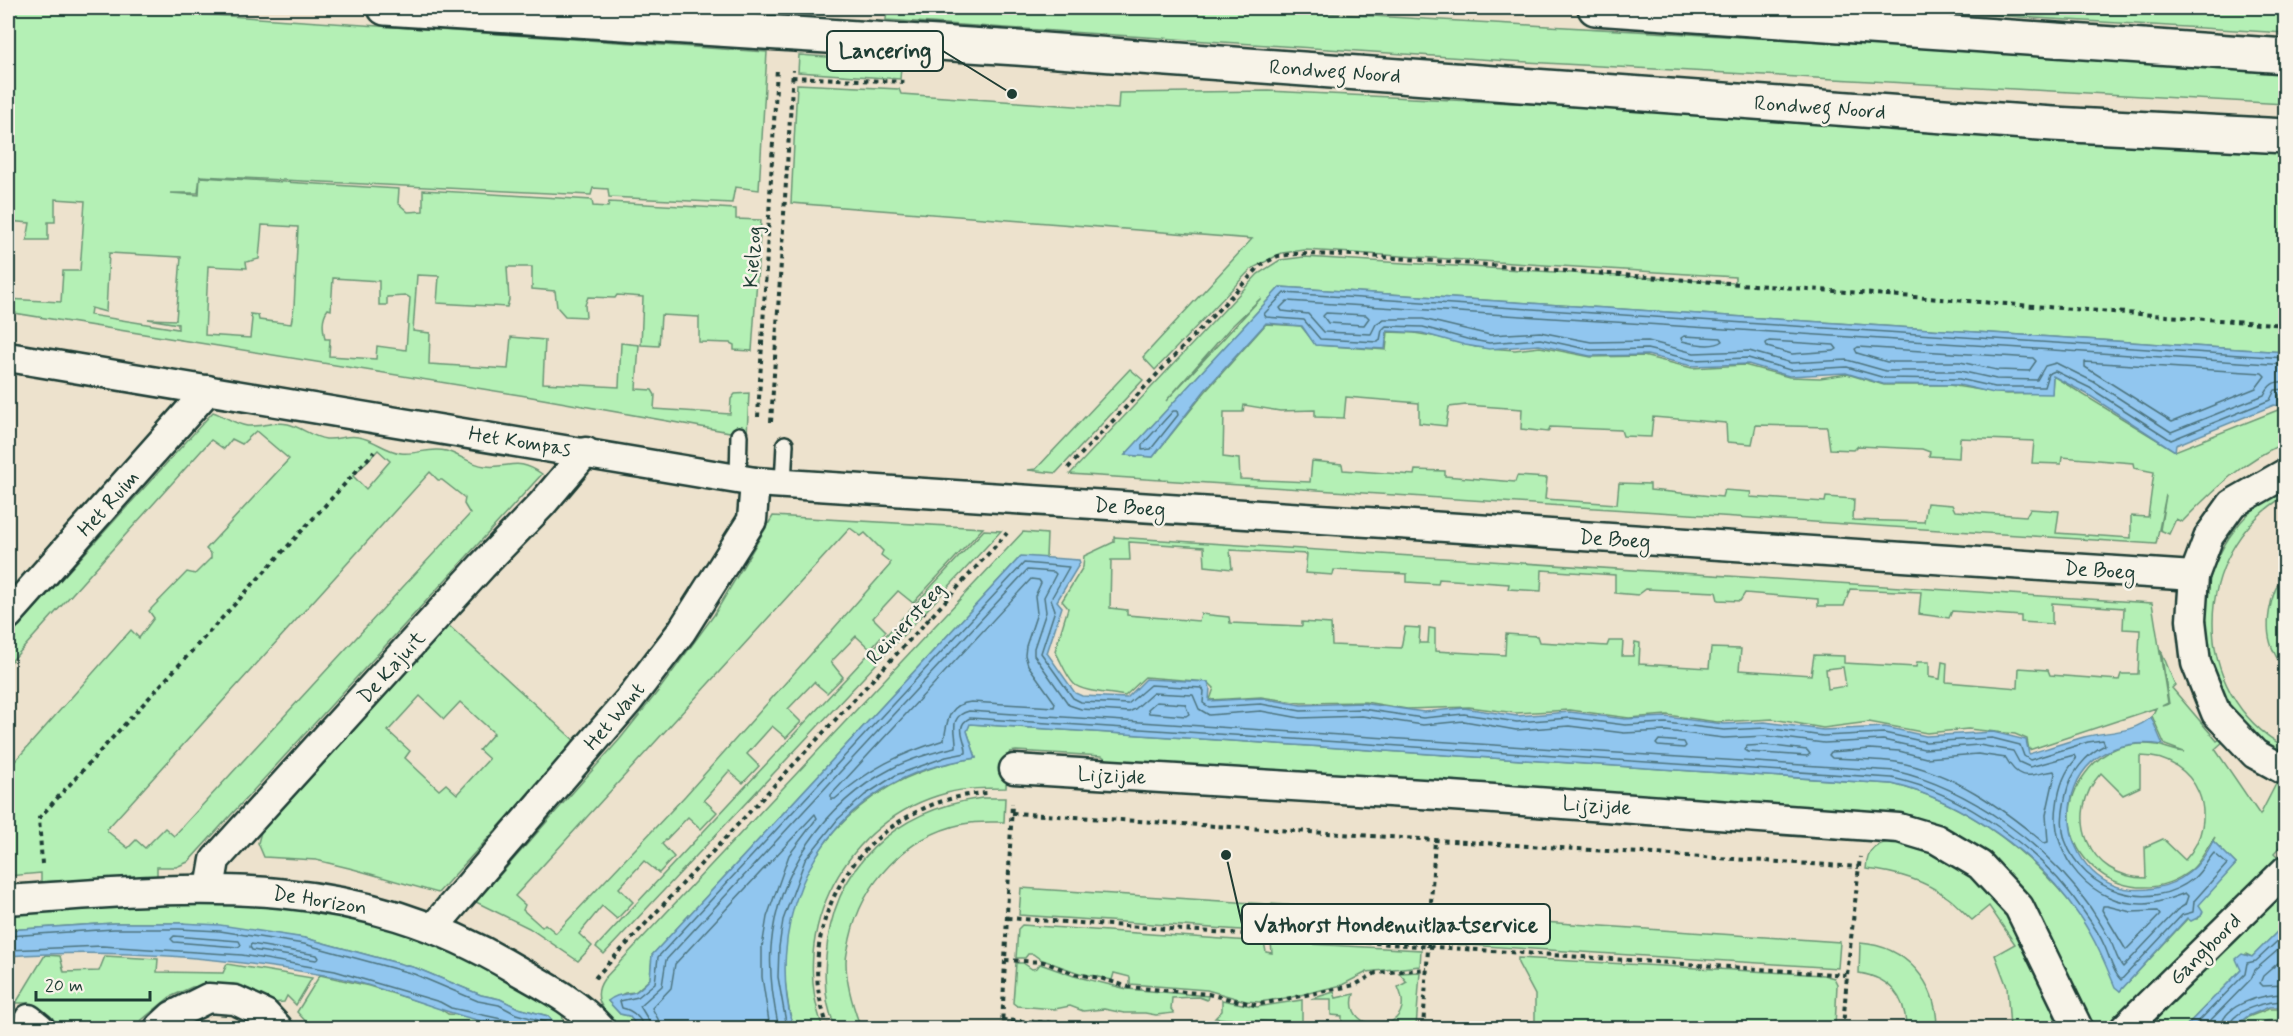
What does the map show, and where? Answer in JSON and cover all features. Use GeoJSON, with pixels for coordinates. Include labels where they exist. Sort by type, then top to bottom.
{"type":"FeatureCollection","features":[{"type":"Feature","properties":{"kind":"main road","name":"Rondweg Noord"},"geometry":{"type":"LineString","coordinates":[[385,8],[667,13],[780,34],[1017,48],[2053,124],[2286,136]]}},
{"type":"Feature","properties":{"kind":"main road"},"geometry":{"type":"LineString","coordinates":[[1595,8],[2286,56]]}},
{"type":"Feature","properties":{"kind":"street","name":"Het Kompas"},"geometry":{"type":"LineString","coordinates":[[8,357],[77,362],[208,390],[259,392],[522,436],[586,452],[633,455],[761,482],[1035,501]]}},
{"type":"Feature","properties":{"kind":"street","name":"Het Ruim"},"geometry":{"type":"LineString","coordinates":[[8,615],[208,390]]}},
{"type":"Feature","properties":{"kind":"street","name":"De Kajuit"},"geometry":{"type":"LineString","coordinates":[[210,889],[215,860],[542,504],[586,452]]}},
{"type":"Feature","properties":{"kind":"street"},"geometry":{"type":"LineString","coordinates":[[2286,473],[2232,504],[2209,536],[2194,576],[2191,620],[2196,663],[2216,713],[2255,754],[2286,771]]}},
{"type":"Feature","properties":{"kind":"street","name":"Het Want"},"geometry":{"type":"LineString","coordinates":[[433,928],[629,700],[681,632],[752,520],[761,482]]}},
{"type":"Feature","properties":{"kind":"street","name":"De Boeg"},"geometry":{"type":"LineString","coordinates":[[1035,501],[2194,576]]}},
{"type":"Feature","properties":{"kind":"street","name":"Lijzijde"},"geometry":{"type":"LineString","coordinates":[[1013,781],[1427,794],[1899,828],[1936,839],[1980,865],[2019,907],[2078,1029]]}},
{"type":"Feature","properties":{"kind":"street","name":"Gangboord"},"geometry":{"type":"LineString","coordinates":[[2125,1029],[2286,870]]}},
{"type":"Feature","properties":{"kind":"street","name":"De Horizon"},"geometry":{"type":"LineString","coordinates":[[8,900],[183,888],[276,892],[328,898],[390,912],[433,928],[504,962],[572,1003],[600,1029]]}},
{"type":"Feature","properties":{"kind":"street"},"geometry":{"type":"LineString","coordinates":[[159,1029],[172,1016],[208,998],[234,1000],[265,1014],[278,1029]]}},
{"type":"Feature","properties":{"kind":"lane"},"geometry":{"type":"LineString","coordinates":[[739,435],[761,482]]}},
{"type":"Feature","properties":{"kind":"lane"},"geometry":{"type":"LineString","coordinates":[[761,482],[785,444]]}},
{"type":"Feature","properties":{"kind":"path","name":"Kielzog"},"geometry":{"type":"LineString","coordinates":[[758,418],[780,34]]}},
{"type":"Feature","properties":{"kind":"path"},"geometry":{"type":"LineString","coordinates":[[761,482],[770,431],[792,77],[905,82]]}},
{"type":"Feature","properties":{"kind":"path","name":"Reiniersteeg"},"geometry":{"type":"LineString","coordinates":[[572,1003],[930,618],[1035,501],[1261,265],[1278,256],[1344,255],[2286,325]]}},
{"type":"Feature","properties":{"kind":"path"},"geometry":{"type":"LineString","coordinates":[[45,897],[39,818],[379,446]]}},
{"type":"Feature","properties":{"kind":"path"},"geometry":{"type":"LineString","coordinates":[[915,604],[930,618]]}},
{"type":"Feature","properties":{"kind":"path"},"geometry":{"type":"LineString","coordinates":[[828,1029],[818,988],[822,926],[832,897],[848,870],[886,829],[913,812],[1013,781],[1002,1029]]}},
{"type":"Feature","properties":{"kind":"path"},"geometry":{"type":"LineString","coordinates":[[1012,813],[1859,867]]}},
{"type":"Feature","properties":{"kind":"path"},"geometry":{"type":"LineString","coordinates":[[1843,1029],[1864,824]]}},
{"type":"Feature","properties":{"kind":"path"},"geometry":{"type":"LineString","coordinates":[[1423,1029],[1435,840]]}},
{"type":"Feature","properties":{"kind":"path"},"geometry":{"type":"LineString","coordinates":[[1007,918],[1847,975]]}},
{"type":"Feature","properties":{"kind":"path"},"geometry":{"type":"LineString","coordinates":[[1005,960],[1044,962],[1075,974],[1100,978],[1129,987],[1208,993],[1256,1005],[1355,985],[1377,973],[1427,969]]}},
{"type":"Feature","properties":{"kind":"path"},"geometry":{"type":"LineString","coordinates":[[1002,1020],[1148,1029]]}},
{"type":"Feature","properties":{"kind":"green space"},"geometry":{"type":"Polygon","coordinates":[[[8,8],[109,8],[767,52],[759,190],[735,187],[732,203],[609,197],[608,189],[593,188],[591,195],[200,176],[198,193],[170,193],[199,195],[200,177],[399,189],[398,203],[408,212],[423,211],[423,190],[592,200],[593,206],[608,207],[609,202],[736,209],[736,219],[761,220],[752,351],[734,350],[734,345],[730,343],[699,342],[699,317],[661,315],[659,346],[641,345],[643,297],[617,295],[615,298],[588,297],[585,305],[586,317],[565,316],[557,307],[555,291],[532,289],[532,267],[507,267],[509,300],[507,307],[437,303],[439,276],[417,275],[413,331],[430,333],[429,364],[508,369],[511,337],[545,340],[543,383],[619,387],[621,343],[639,345],[636,389],[652,390],[655,395],[654,409],[730,414],[731,399],[735,394],[749,393],[747,435],[526,396],[8,312],[8,299],[61,302],[63,271],[80,271],[85,201],[55,199],[55,222],[48,222],[48,240],[27,240],[30,223],[8,221],[8,8]],[[262,225],[259,259],[246,262],[247,268],[208,266],[205,335],[250,338],[252,319],[250,314],[258,315],[259,320],[291,324],[298,227],[262,225]],[[109,253],[106,312],[91,308],[90,315],[178,329],[178,324],[148,319],[176,320],[181,257],[109,253]],[[333,278],[331,310],[328,309],[326,312],[323,324],[325,339],[330,339],[329,356],[376,359],[377,346],[406,350],[410,298],[407,296],[387,297],[387,305],[379,305],[379,281],[333,278]]]}},
{"type":"Feature","properties":{"kind":"green space"},"geometry":{"type":"Polygon","coordinates":[[[887,8],[1232,8],[2285,68],[2285,104],[1510,61],[886,20],[887,8]]]}},
{"type":"Feature","properties":{"kind":"green space"},"geometry":{"type":"Polygon","coordinates":[[[1909,8],[2285,8],[2285,33],[2035,18],[1909,8]]]}},
{"type":"Feature","properties":{"kind":"green space"},"geometry":{"type":"Polygon","coordinates":[[[799,55],[862,60],[901,67],[900,79],[798,72],[799,55]]]}},
{"type":"Feature","properties":{"kind":"green space"},"geometry":{"type":"Polygon","coordinates":[[[797,84],[899,89],[901,94],[1118,109],[1119,93],[1268,91],[1794,117],[2285,149],[2285,352],[1280,287],[1125,455],[1153,457],[1205,392],[1266,324],[1301,326],[1316,345],[1386,350],[1388,332],[1414,333],[1475,347],[1515,350],[1540,347],[1591,357],[1643,356],[1692,368],[1744,365],[1789,377],[1820,378],[1847,374],[1884,385],[1949,385],[2006,394],[2052,393],[2053,376],[2175,451],[2283,408],[2280,397],[2285,398],[2285,443],[2256,458],[2230,476],[2182,522],[2176,519],[2169,534],[2160,530],[2166,495],[2156,544],[1070,474],[1258,274],[1280,260],[1304,257],[1735,283],[1735,277],[1305,250],[1282,253],[1251,269],[1155,370],[1143,357],[1252,239],[791,203],[797,84]],[[1261,298],[1230,328],[1166,401],[1261,298]],[[1346,397],[1344,418],[1315,417],[1315,410],[1280,411],[1244,405],[1243,412],[1224,412],[1223,457],[1239,459],[1240,479],[1310,482],[1312,461],[1342,464],[1343,470],[1414,475],[1415,470],[1445,471],[1445,476],[1515,482],[1517,476],[1547,478],[1545,499],[1617,504],[1619,483],[1650,484],[1650,490],[1722,497],[1724,490],[1751,492],[1750,497],[1825,502],[1826,497],[1854,499],[1853,520],[1924,522],[1927,503],[1952,505],[1955,511],[2026,516],[2030,509],[2059,511],[2056,533],[2131,538],[2131,516],[2148,517],[2154,472],[2134,468],[2133,463],[2062,457],[2061,464],[2032,463],[2034,441],[1960,438],[1959,458],[1929,456],[1930,452],[1922,449],[1858,446],[1854,450],[1830,449],[1827,427],[1756,425],[1752,444],[1727,442],[1726,423],[1653,417],[1651,437],[1623,436],[1621,430],[1550,427],[1548,432],[1521,429],[1522,409],[1466,405],[1449,407],[1446,426],[1419,423],[1419,403],[1346,397]]]}},
{"type":"Feature","properties":{"kind":"green space"},"geometry":{"type":"Polygon","coordinates":[[[1130,369],[1143,380],[1056,473],[1028,470],[1036,469],[1130,369]]]}},
{"type":"Feature","properties":{"kind":"green space"},"geometry":{"type":"Polygon","coordinates":[[[213,412],[247,426],[288,424],[326,439],[358,437],[401,453],[440,450],[480,465],[519,464],[542,474],[188,862],[176,867],[157,867],[157,876],[41,882],[41,873],[8,876],[8,769],[131,630],[139,638],[154,618],[149,611],[187,572],[195,574],[211,558],[211,554],[206,549],[289,459],[256,431],[242,444],[232,439],[224,449],[211,440],[8,665],[8,638],[213,412]],[[378,450],[353,476],[366,489],[390,461],[378,450]],[[430,472],[107,831],[128,848],[136,840],[145,848],[165,828],[174,836],[470,514],[464,504],[465,498],[430,472]]]}},
{"type":"Feature","properties":{"kind":"green space"},"geometry":{"type":"Polygon","coordinates":[[[2285,487],[2285,496],[2254,521],[2231,551],[2218,586],[2213,622],[2217,659],[2231,693],[2253,723],[2285,747],[2285,759],[2247,729],[2221,694],[2213,672],[2203,613],[2209,579],[2230,537],[2252,510],[2285,487]]]}},
{"type":"Feature","properties":{"kind":"green space"},"geometry":{"type":"Polygon","coordinates":[[[773,516],[983,528],[913,603],[898,591],[873,618],[886,631],[870,649],[856,636],[831,662],[843,677],[827,693],[814,682],[788,709],[801,722],[786,738],[772,726],[747,754],[759,766],[743,783],[729,771],[704,800],[717,812],[701,829],[688,817],[662,844],[674,857],[659,873],[644,861],[619,888],[633,902],[617,919],[602,906],[579,934],[592,946],[578,961],[529,928],[476,902],[620,739],[714,615],[773,516]],[[850,528],[515,896],[525,905],[523,910],[542,927],[545,924],[556,933],[685,796],[890,565],[890,562],[881,555],[883,551],[865,533],[861,536],[850,528]]]}},
{"type":"Feature","properties":{"kind":"green space"},"geometry":{"type":"Polygon","coordinates":[[[984,530],[1001,531],[604,954],[596,947],[984,530]]]}},
{"type":"Feature","properties":{"kind":"green space"},"geometry":{"type":"Polygon","coordinates":[[[1023,532],[1047,534],[1046,558],[1020,557],[652,955],[650,979],[635,992],[625,993],[608,1001],[620,1014],[629,1016],[639,1028],[620,1028],[601,1006],[599,1000],[598,993],[604,979],[1023,532]]]}},
{"type":"Feature","properties":{"kind":"green space"},"geometry":{"type":"Polygon","coordinates":[[[1114,537],[2152,603],[2168,703],[2162,706],[2169,704],[2161,650],[2175,685],[2172,688],[2217,741],[2223,737],[2226,739],[2215,749],[2260,815],[2276,784],[2285,790],[2285,841],[2274,853],[2278,857],[2127,1011],[2109,1025],[2100,1026],[2088,1022],[2051,938],[2026,897],[1899,815],[1111,762],[1102,756],[1016,751],[1010,752],[1007,757],[1006,788],[954,791],[911,807],[880,827],[854,853],[834,884],[820,918],[813,954],[814,991],[823,1028],[793,1028],[786,988],[785,946],[793,909],[806,875],[824,845],[847,818],[874,796],[905,779],[939,766],[976,758],[967,731],[970,724],[1892,784],[1917,791],[1966,813],[2031,861],[2068,900],[2083,921],[2120,991],[2188,918],[2197,919],[2201,916],[2198,905],[2236,864],[2213,841],[2215,837],[2191,870],[2165,884],[2139,887],[2114,881],[2093,867],[2078,848],[2070,825],[2072,800],[2085,774],[2095,762],[2112,750],[2132,745],[2157,745],[2184,752],[2165,745],[2152,716],[2156,708],[2029,750],[2027,739],[2015,734],[1968,729],[1927,733],[1869,722],[1823,728],[1773,719],[1717,722],[1667,715],[1629,718],[1570,710],[1516,713],[1469,707],[1407,709],[1365,702],[1301,703],[1261,697],[1210,700],[1214,688],[1208,682],[1145,677],[1125,696],[1084,689],[1071,681],[1055,651],[1068,608],[1062,601],[1083,567],[1084,556],[1114,542],[1114,537]],[[1129,542],[1130,560],[1111,560],[1110,608],[1127,610],[1127,615],[1199,621],[1201,614],[1229,617],[1230,623],[1302,626],[1302,622],[1331,624],[1332,645],[1401,648],[1405,627],[1420,628],[1419,643],[1428,643],[1429,628],[1435,629],[1435,651],[1505,655],[1506,634],[1537,636],[1539,642],[1607,646],[1609,641],[1623,641],[1622,656],[1633,656],[1635,642],[1640,643],[1639,664],[1709,668],[1711,648],[1741,649],[1739,670],[1811,675],[1814,655],[1844,656],[1844,663],[1916,667],[1917,662],[1929,662],[1929,677],[1940,679],[1942,662],[1947,663],[1946,682],[2018,688],[2019,668],[2048,670],[2050,675],[2119,680],[2121,674],[2138,674],[2140,630],[2123,629],[2124,608],[2052,603],[2052,624],[2021,622],[2021,616],[1952,611],[1949,618],[1919,614],[1921,592],[1850,589],[1844,606],[1818,606],[1818,599],[1745,593],[1740,601],[1718,600],[1716,592],[1646,589],[1638,595],[1615,593],[1615,575],[1542,570],[1541,591],[1508,589],[1509,584],[1439,579],[1438,584],[1407,582],[1407,574],[1334,570],[1333,575],[1305,573],[1307,554],[1230,550],[1232,569],[1205,566],[1204,547],[1129,542]],[[1843,667],[1826,669],[1828,689],[1846,686],[1843,667]],[[2140,756],[2140,787],[2123,795],[2101,773],[2090,790],[2084,807],[2083,825],[2096,856],[2109,868],[2126,875],[2146,878],[2145,847],[2163,839],[2185,860],[2196,843],[2202,826],[2203,809],[2198,792],[2190,778],[2177,766],[2160,759],[2140,756]]]}},
{"type":"Feature","properties":{"kind":"green space"},"geometry":{"type":"Polygon","coordinates":[[[2285,572],[2285,673],[2270,643],[2268,622],[2275,590],[2285,572]]]}},
{"type":"Feature","properties":{"kind":"green space"},"geometry":{"type":"Polygon","coordinates":[[[447,624],[576,742],[438,893],[316,860],[264,857],[258,843],[262,828],[447,624]],[[420,696],[388,731],[410,751],[405,758],[439,790],[446,784],[457,794],[489,759],[479,750],[494,733],[460,702],[444,719],[420,696]]]}},
{"type":"Feature","properties":{"kind":"green space"},"geometry":{"type":"Polygon","coordinates":[[[982,798],[1005,798],[1004,822],[968,823],[942,830],[905,851],[876,881],[856,918],[846,959],[849,987],[861,1028],[836,1028],[826,993],[826,957],[831,925],[841,895],[855,870],[874,848],[896,830],[922,815],[982,798]]]}},
{"type":"Feature","properties":{"kind":"green space"},"geometry":{"type":"Polygon","coordinates":[[[1895,841],[1931,852],[1959,866],[2002,901],[2037,973],[2059,1028],[2010,1028],[2007,987],[1995,955],[2015,944],[1989,906],[1972,920],[1950,899],[1919,881],[1888,872],[1866,869],[1868,856],[1874,848],[1883,843],[1895,841]]]}},
{"type":"Feature","properties":{"kind":"green space"},"geometry":{"type":"Polygon","coordinates":[[[2285,886],[2285,924],[2252,957],[2246,954],[2242,969],[2184,1028],[2145,1028],[2285,886]]]}},
{"type":"Feature","properties":{"kind":"green space"},"geometry":{"type":"Polygon","coordinates":[[[1021,888],[1424,914],[1422,942],[1019,915],[1021,888]]]}},
{"type":"Feature","properties":{"kind":"green space"},"geometry":{"type":"Polygon","coordinates":[[[171,903],[240,904],[309,910],[343,916],[409,935],[473,962],[533,995],[562,1014],[565,1028],[554,1028],[558,1027],[548,1016],[518,1008],[500,999],[481,995],[416,968],[305,938],[180,923],[114,923],[8,930],[8,913],[171,903]]]}},
{"type":"Feature","properties":{"kind":"green space"},"geometry":{"type":"Polygon","coordinates":[[[1438,915],[1840,942],[1838,968],[1436,943],[1438,915]]]}},
{"type":"Feature","properties":{"kind":"green space"},"geometry":{"type":"Polygon","coordinates":[[[1022,925],[1264,942],[1266,952],[1272,953],[1271,942],[1421,950],[1420,966],[1367,972],[1342,985],[1292,997],[1259,1002],[1246,1001],[1207,990],[1130,984],[1130,977],[1114,973],[1112,980],[1079,973],[1040,959],[1033,954],[1028,954],[1025,958],[1016,958],[1018,929],[1022,925]]]}},
{"type":"Feature","properties":{"kind":"green space"},"geometry":{"type":"Polygon","coordinates":[[[1860,943],[1892,951],[1916,970],[1932,996],[1937,1028],[1906,1028],[1903,1007],[1894,991],[1879,979],[1859,973],[1860,943]]]}},
{"type":"Feature","properties":{"kind":"green space"},"geometry":{"type":"Polygon","coordinates":[[[45,955],[60,956],[64,972],[99,971],[105,956],[158,959],[157,972],[223,973],[227,964],[312,978],[296,1005],[287,996],[284,1002],[271,1003],[251,990],[233,984],[192,987],[170,997],[132,1028],[68,1028],[55,1025],[28,1003],[16,1003],[45,955]]]}},
{"type":"Feature","properties":{"kind":"green space"},"geometry":{"type":"Polygon","coordinates":[[[1518,958],[1823,975],[1834,978],[1837,984],[1835,1028],[1537,1028],[1535,995],[1518,963],[1518,958]]]}},
{"type":"Feature","properties":{"kind":"green space"},"geometry":{"type":"Polygon","coordinates":[[[1016,963],[1023,963],[1032,969],[1037,968],[1040,964],[1074,976],[1127,989],[1208,996],[1207,1000],[1199,997],[1172,998],[1171,1009],[1174,1013],[1156,1015],[1104,1009],[1083,1011],[1070,1006],[1055,1009],[1017,1006],[1013,1003],[1016,963]]]}},
{"type":"Feature","properties":{"kind":"green space"},"geometry":{"type":"Polygon","coordinates":[[[1420,972],[1416,1028],[1342,1026],[1342,1016],[1331,1015],[1331,999],[1311,999],[1334,992],[1336,998],[1354,994],[1353,1008],[1359,1018],[1368,1023],[1380,1025],[1391,1022],[1399,1015],[1402,1003],[1398,987],[1407,982],[1399,973],[1420,972]]]}},
{"type":"Feature","properties":{"kind":"green space"},"geometry":{"type":"Polygon","coordinates":[[[320,975],[369,986],[439,1008],[448,1014],[467,1016],[482,1022],[529,1028],[312,1028],[297,1012],[320,975]]]}},
{"type":"Feature","properties":{"kind":"green space"},"geometry":{"type":"Polygon","coordinates":[[[1222,1000],[1257,1007],[1302,1000],[1302,1024],[1215,1018],[1222,1011],[1222,1000]]]}},
{"type":"Feature","properties":{"kind":"green space"},"geometry":{"type":"Polygon","coordinates":[[[2269,1009],[2285,1009],[2285,1019],[2267,1021],[2251,1028],[2234,1028],[2248,1017],[2269,1009]]]}},
{"type":"Feature","properties":{"kind":"water"},"geometry":{"type":"Polygon","coordinates":[[[1280,287],[2285,352],[2285,395],[2278,395],[2281,406],[2274,405],[2176,445],[2175,451],[2087,394],[2053,376],[2052,394],[1994,393],[1959,385],[1883,384],[1846,373],[1789,376],[1748,364],[1692,366],[1647,355],[1590,356],[1539,345],[1489,349],[1422,333],[1387,331],[1385,349],[1315,345],[1302,326],[1266,323],[1205,390],[1153,457],[1125,455],[1280,287]]]}},
{"type":"Feature","properties":{"kind":"water"},"geometry":{"type":"Polygon","coordinates":[[[1021,556],[1079,560],[1080,563],[1057,601],[1062,607],[1047,653],[1075,693],[1082,696],[1127,698],[1146,679],[1208,682],[1209,701],[1261,698],[1301,705],[1362,703],[1424,712],[1464,708],[1517,716],[1570,712],[1625,719],[1666,717],[1724,724],[1765,722],[1823,730],[1885,727],[1926,736],[1993,732],[2026,740],[2029,754],[2084,737],[2128,729],[2151,717],[2163,745],[2121,747],[2092,762],[2075,787],[2070,817],[2076,847],[2092,871],[2119,887],[2155,888],[2174,882],[2197,866],[2213,841],[2236,864],[2199,905],[2203,911],[2201,916],[2191,921],[2187,918],[2120,991],[2115,987],[2095,942],[2064,894],[2022,852],[1972,817],[1919,792],[1892,784],[970,724],[967,731],[976,758],[936,766],[898,781],[866,801],[839,826],[817,854],[801,886],[791,920],[786,955],[786,992],[793,1028],[639,1028],[629,1016],[620,1014],[608,1001],[615,996],[637,991],[650,979],[652,955],[1021,556]]]}},
{"type":"Feature","properties":{"kind":"water"},"geometry":{"type":"Polygon","coordinates":[[[114,923],[220,925],[305,938],[416,968],[481,995],[500,999],[518,1008],[548,1016],[558,1027],[540,1029],[497,1025],[354,981],[290,969],[210,959],[129,954],[8,956],[8,930],[114,923]]]}},
{"type":"Feature","properties":{"kind":"water"},"geometry":{"type":"Polygon","coordinates":[[[2285,924],[2285,1007],[2269,1007],[2248,1016],[2232,1028],[2184,1028],[2241,970],[2236,959],[2242,954],[2252,957],[2285,924]]]}},
{"type":"Feature","properties":{"kind":"place","name":"Lancering"},"geometry":{"type":"Point","coordinates":[1012,94]}},
{"type":"Feature","properties":{"kind":"place","name":"Vathorst Hondenuitlaatservice"},"geometry":{"type":"Point","coordinates":[1226,855]}}]}
